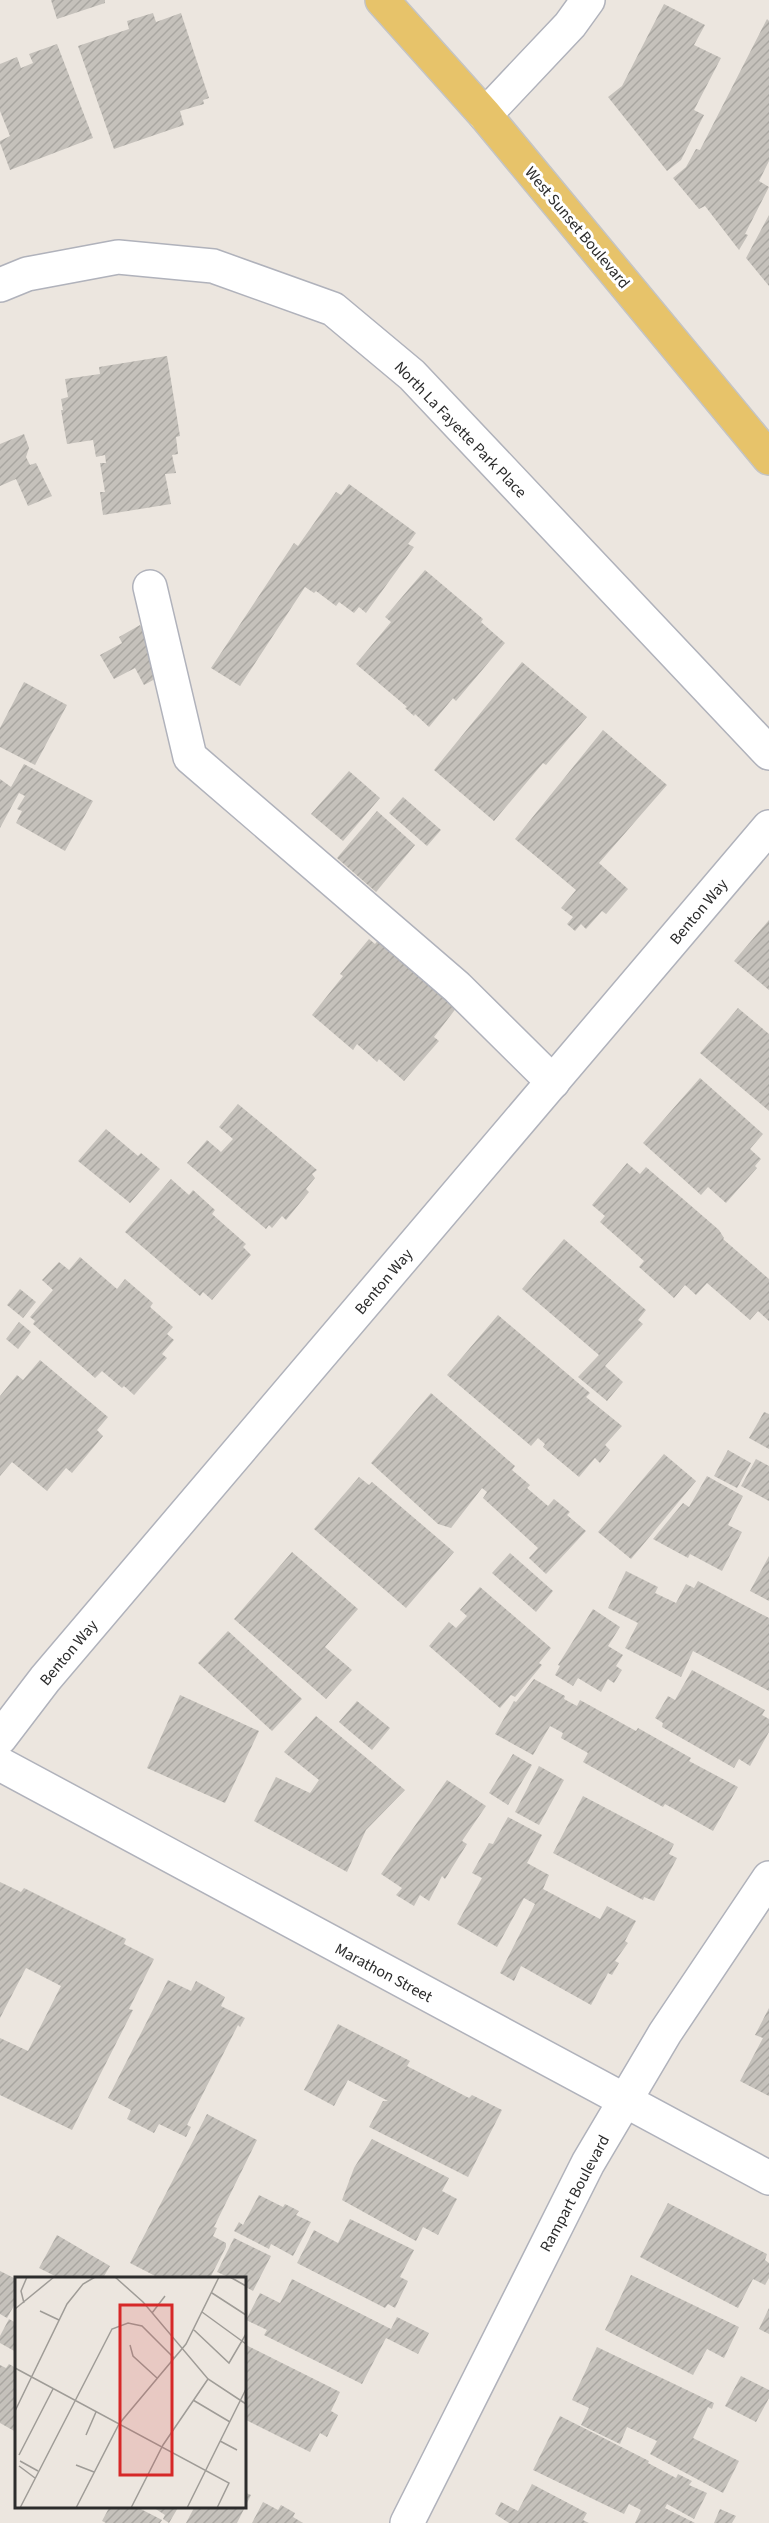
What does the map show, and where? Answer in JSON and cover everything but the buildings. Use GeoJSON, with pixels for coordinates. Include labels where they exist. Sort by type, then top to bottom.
{"type":"FeatureCollection","features":[{"type":"Feature","properties":{"kind":"main road","name":"West Sunset Boulevard"},"geometry":{"type":"LineString","coordinates":[[382,0],[485,115],[769,458]]}},
{"type":"Feature","properties":{"kind":"street"},"geometry":{"type":"LineString","coordinates":[[485,115],[570,25],[588,0]]}},
{"type":"Feature","properties":{"kind":"street","name":"North La Fayette Park Place"},"geometry":{"type":"LineString","coordinates":[[0,285],[27,274],[118,257],[213,266],[333,309],[412,375],[769,753]]}},
{"type":"Feature","properties":{"kind":"street"},"geometry":{"type":"LineString","coordinates":[[150,587],[190,757],[457,987],[553,1082]]}},
{"type":"Feature","properties":{"kind":"street","name":"Benton Way"},"geometry":{"type":"LineString","coordinates":[[0,1738],[52,1670],[769,827]]}},
{"type":"Feature","properties":{"kind":"street","name":"Marathon Street"},"geometry":{"type":"LineString","coordinates":[[0,1764],[624,2102],[769,2178]]}},
{"type":"Feature","properties":{"kind":"street","name":"Rampart Boulevard"},"geometry":{"type":"LineString","coordinates":[[407,2523],[588,2163],[665,2033],[769,1878]]}}]}
